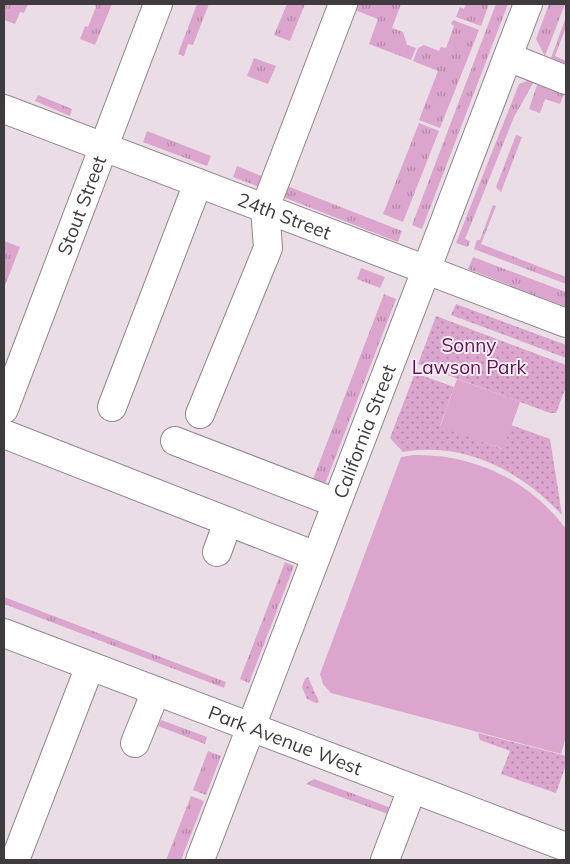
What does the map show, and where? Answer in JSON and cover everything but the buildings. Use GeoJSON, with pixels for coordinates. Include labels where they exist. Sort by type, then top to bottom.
{"type":"FeatureCollection","features":[{"type":"Feature","properties":{"kind":"street","name":"Stout Street"},"geometry":{"type":"LineString","coordinates":[[4,409],[158,4]]}},
{"type":"Feature","properties":{"kind":"street"},"geometry":{"type":"LineString","coordinates":[[200,414],[268,248],[265,208],[343,4]]}},
{"type":"Feature","properties":{"kind":"street","name":"California Street"},"geometry":{"type":"LineString","coordinates":[[200,860],[528,4]]}},
{"type":"Feature","properties":{"kind":"street"},"geometry":{"type":"LineString","coordinates":[[508,57],[566,80]]}},
{"type":"Feature","properties":{"kind":"street","name":"24th Street"},"geometry":{"type":"LineString","coordinates":[[4,109],[566,322]]}},
{"type":"Feature","properties":{"kind":"street"},"geometry":{"type":"LineString","coordinates":[[112,407],[198,183]]}},
{"type":"Feature","properties":{"kind":"street"},"geometry":{"type":"LineString","coordinates":[[4,434],[316,556]]}},
{"type":"Feature","properties":{"kind":"street"},"geometry":{"type":"LineString","coordinates":[[175,441],[336,502]]}},
{"type":"Feature","properties":{"kind":"street"},"geometry":{"type":"LineString","coordinates":[[217,552],[228,522]]}},
{"type":"Feature","properties":{"kind":"street","name":"Park Avenue West"},"geometry":{"type":"LineString","coordinates":[[4,634],[566,847]]}},
{"type":"Feature","properties":{"kind":"street"},"geometry":{"type":"LineString","coordinates":[[15,860],[90,666]]}},
{"type":"Feature","properties":{"kind":"street"},"geometry":{"type":"LineString","coordinates":[[135,743],[156,691]]}},
{"type":"Feature","properties":{"kind":"street"},"geometry":{"type":"LineString","coordinates":[[386,860],[412,789]]}},
{"type":"Feature","properties":{"kind":"green space"},"geometry":{"type":"Polygon","coordinates":[[[4,4],[28,4],[24,13],[20,12],[15,24],[4,20],[4,4]]]}},
{"type":"Feature","properties":{"kind":"green space"},"geometry":{"type":"Polygon","coordinates":[[[95,4],[112,4],[95,45],[80,39],[85,26],[88,27],[96,7],[95,4]]]}},
{"type":"Feature","properties":{"kind":"green space"},"geometry":{"type":"Polygon","coordinates":[[[197,4],[209,4],[193,45],[188,44],[184,56],[178,54],[197,4]]]}},
{"type":"Feature","properties":{"kind":"green space"},"geometry":{"type":"Polygon","coordinates":[[[287,4],[305,4],[290,41],[274,35],[287,4]]]}},
{"type":"Feature","properties":{"kind":"green space"},"geometry":{"type":"Polygon","coordinates":[[[351,4],[401,4],[392,28],[403,32],[407,45],[416,48],[411,60],[369,44],[378,19],[349,8],[351,4]]]}},
{"type":"Feature","properties":{"kind":"green space"},"geometry":{"type":"Polygon","coordinates":[[[466,4],[489,4],[481,26],[456,17],[460,7],[464,9],[466,4]]]}},
{"type":"Feature","properties":{"kind":"green space"},"geometry":{"type":"Polygon","coordinates":[[[496,4],[508,4],[422,229],[412,225],[496,4]]]}},
{"type":"Feature","properties":{"kind":"green space"},"geometry":{"type":"Polygon","coordinates":[[[549,4],[565,4],[545,56],[536,39],[549,4]]]}},
{"type":"Feature","properties":{"kind":"green space"},"geometry":{"type":"Polygon","coordinates":[[[566,17],[566,27],[555,56],[566,61],[566,64],[551,58],[566,17]]]}},
{"type":"Feature","properties":{"kind":"green space"},"geometry":{"type":"Polygon","coordinates":[[[453,20],[479,30],[440,128],[419,120],[438,71],[413,61],[418,48],[424,45],[439,51],[441,47],[446,48],[454,26],[451,24],[453,20]]]}},
{"type":"Feature","properties":{"kind":"green space"},"geometry":{"type":"Polygon","coordinates":[[[254,58],[276,66],[268,84],[247,76],[254,58]]]}},
{"type":"Feature","properties":{"kind":"green space"},"geometry":{"type":"Polygon","coordinates":[[[536,78],[514,117],[465,239],[470,241],[468,247],[456,243],[519,84],[536,78]]]}},
{"type":"Feature","properties":{"kind":"green space"},"geometry":{"type":"Polygon","coordinates":[[[537,85],[564,94],[560,104],[545,99],[540,113],[529,109],[537,85]]]}},
{"type":"Feature","properties":{"kind":"green space"},"geometry":{"type":"Polygon","coordinates":[[[38,95],[72,109],[70,116],[35,101],[38,95]]]}},
{"type":"Feature","properties":{"kind":"green space"},"geometry":{"type":"Polygon","coordinates":[[[419,123],[439,131],[403,222],[383,214],[419,123]]]}},
{"type":"Feature","properties":{"kind":"green space"},"geometry":{"type":"Polygon","coordinates":[[[147,131],[211,156],[207,166],[143,142],[147,131]]]}},
{"type":"Feature","properties":{"kind":"green space"},"geometry":{"type":"Polygon","coordinates":[[[516,135],[522,137],[501,192],[496,187],[516,135]]]}},
{"type":"Feature","properties":{"kind":"green space"},"geometry":{"type":"Polygon","coordinates":[[[237,166],[266,178],[262,188],[233,177],[237,166]]]}},
{"type":"Feature","properties":{"kind":"green space"},"geometry":{"type":"Polygon","coordinates":[[[282,184],[402,231],[398,242],[278,195],[282,184]]]}},
{"type":"Feature","properties":{"kind":"green space"},"geometry":{"type":"Polygon","coordinates":[[[493,205],[496,206],[481,244],[566,277],[566,284],[474,249],[477,240],[480,240],[493,205]]]}},
{"type":"Feature","properties":{"kind":"green space"},"geometry":{"type":"Polygon","coordinates":[[[4,241],[20,247],[4,288],[4,241]]]}},
{"type":"Feature","properties":{"kind":"green space"},"geometry":{"type":"Polygon","coordinates":[[[473,257],[566,292],[566,307],[468,269],[473,257]]]}},
{"type":"Feature","properties":{"kind":"green space"},"geometry":{"type":"Polygon","coordinates":[[[361,268],[385,277],[380,288],[357,279],[361,268]]]}},
{"type":"Feature","properties":{"kind":"green space"},"geometry":{"type":"Polygon","coordinates":[[[384,294],[396,299],[322,492],[310,487],[384,294]]]}},
{"type":"Feature","properties":{"kind":"green space","name":"Sonny Lawson Park"},"geometry":{"type":"Polygon","coordinates":[[[456,304],[566,345],[566,358],[451,315],[456,304]]]}},
{"type":"Feature","properties":{"kind":"green space","name":"Sonny Lawson Park"},"geometry":{"type":"Polygon","coordinates":[[[436,316],[566,365],[566,387],[556,413],[550,413],[418,364],[436,316]]]}},
{"type":"Feature","properties":{"kind":"green space","name":"Sonny Lawson Park"},"geometry":{"type":"Polygon","coordinates":[[[415,373],[454,387],[440,426],[502,449],[511,425],[550,439],[562,515],[529,485],[510,473],[470,455],[426,450],[403,452],[390,438],[415,373]]]}},
{"type":"Feature","properties":{"kind":"green space"},"geometry":{"type":"Polygon","coordinates":[[[457,379],[520,402],[503,449],[440,427],[457,379]]]}},
{"type":"Feature","properties":{"kind":"green space"},"geometry":{"type":"Polygon","coordinates":[[[414,455],[458,459],[479,465],[499,474],[518,484],[536,497],[566,529],[566,737],[561,754],[331,693],[323,684],[320,674],[401,457],[414,455]]]}},
{"type":"Feature","properties":{"kind":"green space"},"geometry":{"type":"Polygon","coordinates":[[[285,562],[294,566],[249,683],[240,679],[285,562]]]}},
{"type":"Feature","properties":{"kind":"green space"},"geometry":{"type":"Polygon","coordinates":[[[4,597],[226,682],[224,688],[4,604],[4,597]]]}},
{"type":"Feature","properties":{"kind":"green space"},"geometry":{"type":"Polygon","coordinates":[[[308,677],[319,702],[316,703],[307,699],[302,687],[305,679],[308,677]]]}},
{"type":"Feature","properties":{"kind":"green space"},"geometry":{"type":"Polygon","coordinates":[[[161,720],[207,737],[205,744],[158,726],[161,720]]]}},
{"type":"Feature","properties":{"kind":"green space"},"geometry":{"type":"Polygon","coordinates":[[[478,733],[566,756],[566,765],[556,793],[501,774],[510,751],[480,740],[478,733]]]}},
{"type":"Feature","properties":{"kind":"green space"},"geometry":{"type":"Polygon","coordinates":[[[208,751],[221,756],[206,795],[193,790],[208,751]]]}},
{"type":"Feature","properties":{"kind":"green space"},"geometry":{"type":"Polygon","coordinates":[[[314,779],[399,811],[396,817],[306,784],[314,779]]]}},
{"type":"Feature","properties":{"kind":"green space"},"geometry":{"type":"Polygon","coordinates":[[[191,796],[204,801],[181,860],[166,860],[191,796]]]}}]}
